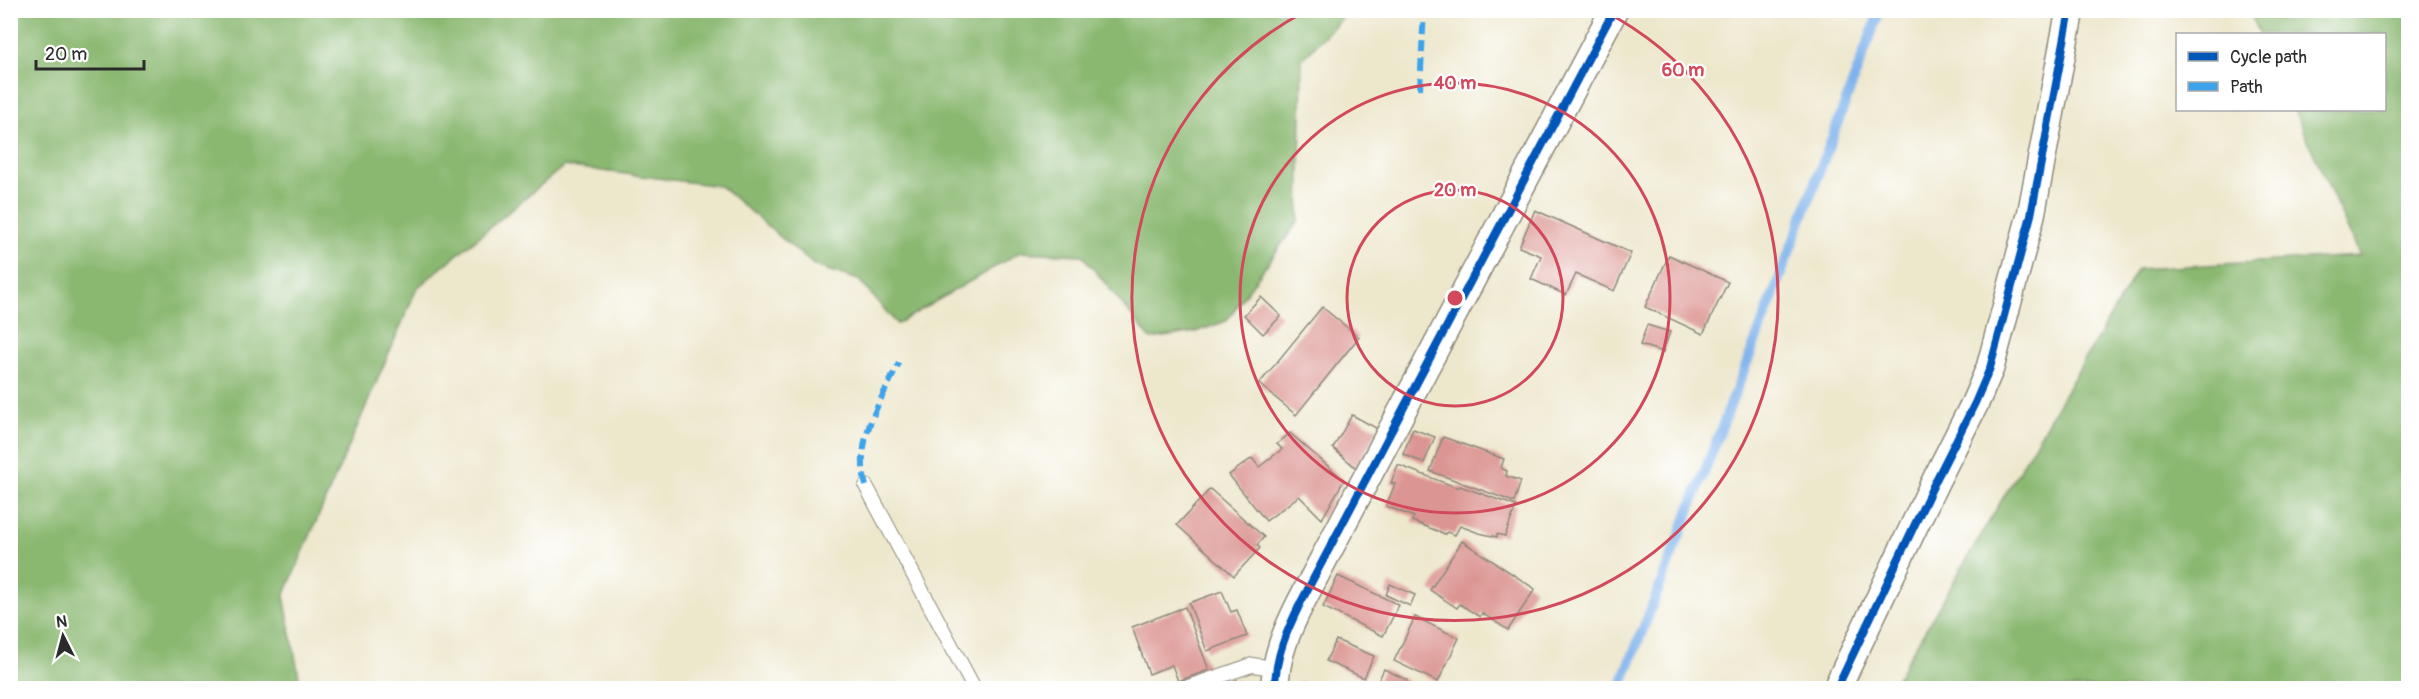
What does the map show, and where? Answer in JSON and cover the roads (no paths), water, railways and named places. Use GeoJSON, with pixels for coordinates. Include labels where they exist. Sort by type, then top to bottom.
{"type":"FeatureCollection","features":[{"type":"Feature","properties":{"kind":"street"},"geometry":{"type":"LineString","coordinates":[[1275,678],[1287,631],[1300,602],[1614,10]]}},
{"type":"Feature","properties":{"kind":"street"},"geometry":{"type":"LineString","coordinates":[[1837,688],[1935,482],[1976,404],[1990,368],[2031,215],[2070,10]]}},
{"type":"Feature","properties":{"kind":"lane"},"geometry":{"type":"LineString","coordinates":[[866,486],[974,688]]}},
{"type":"Feature","properties":{"kind":"lane"},"geometry":{"type":"LineString","coordinates":[[1185,688],[1252,664],[1275,678]]}},
{"type":"Feature","properties":{"kind":"waterway"},"geometry":{"type":"LineString","coordinates":[[1620,688],[1766,314],[1880,10]]}}]}
